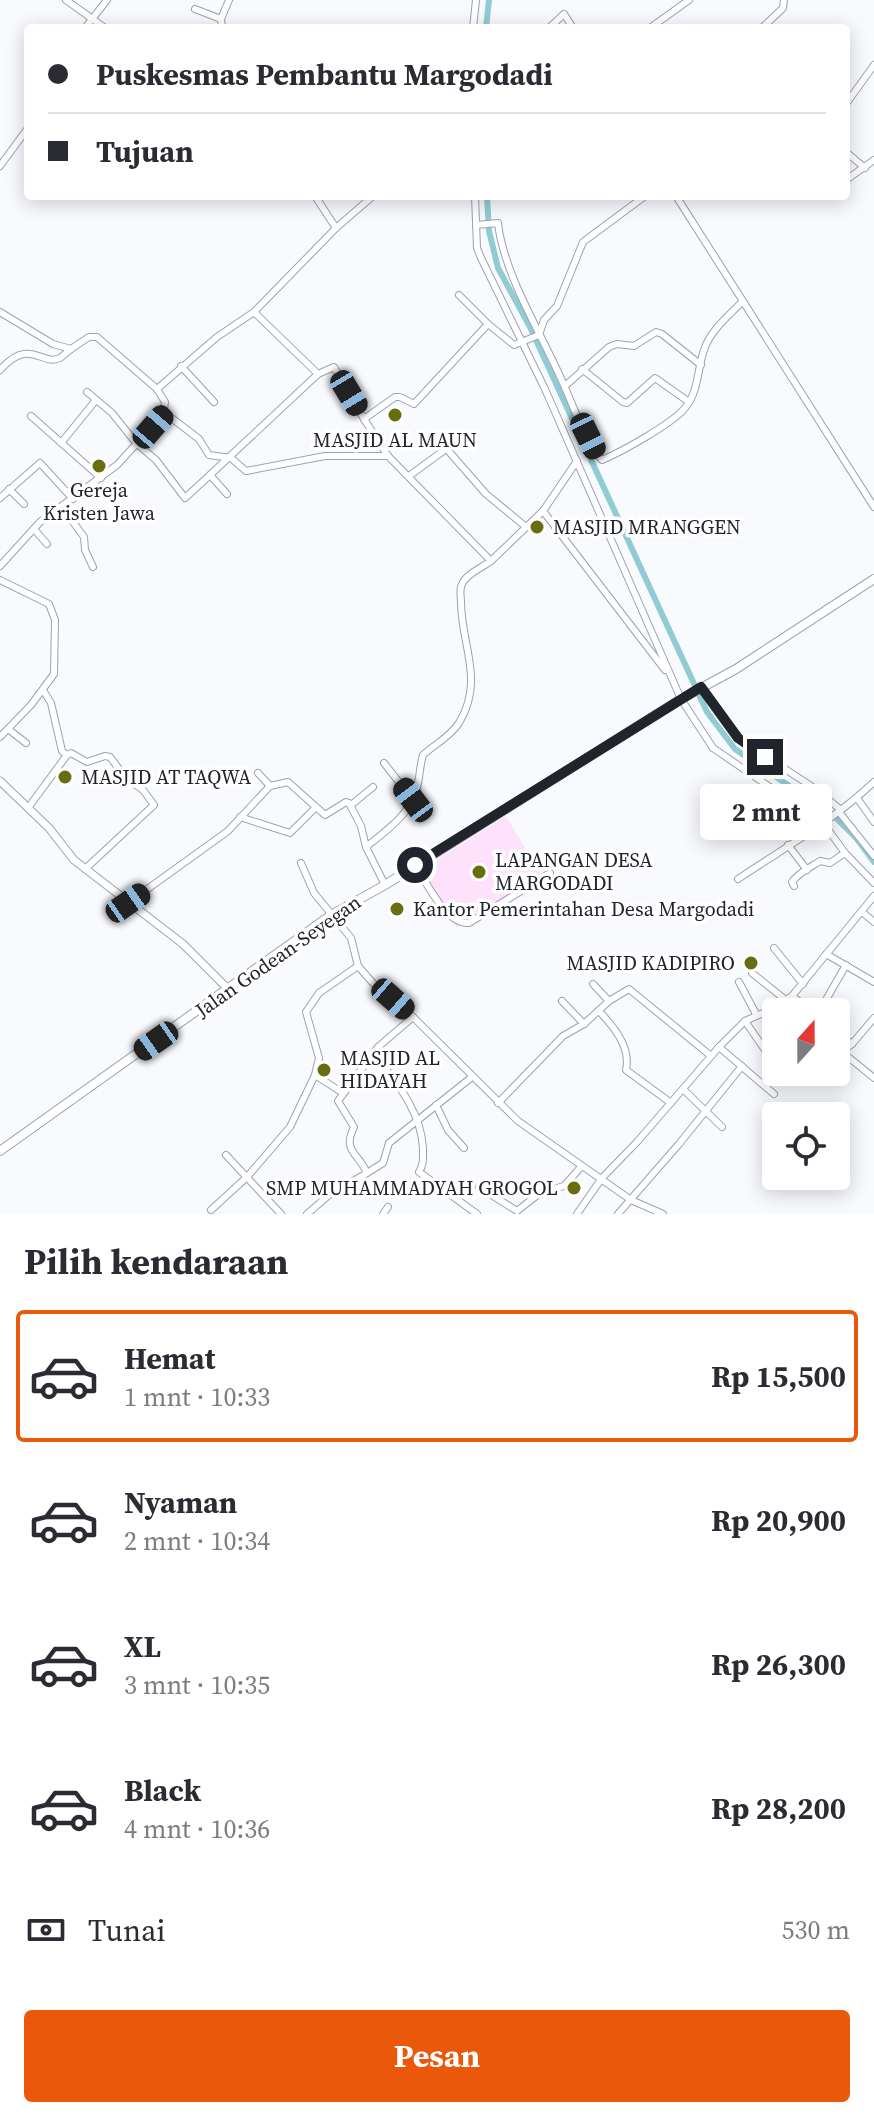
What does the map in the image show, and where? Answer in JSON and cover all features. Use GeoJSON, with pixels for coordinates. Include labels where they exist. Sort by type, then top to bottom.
{"type":"FeatureCollection","features":[{"type":"Feature","properties":{"kind":"main road","name":"Jalan Godean-Seyegan"},"geometry":{"type":"LineString","coordinates":[[0,1151],[331,915],[385,885],[700,688],[736,669],[874,579]]}},
{"type":"Feature","properties":{"kind":"street"},"geometry":{"type":"LineString","coordinates":[[66,0],[100,24]]}},
{"type":"Feature","properties":{"kind":"street"},"geometry":{"type":"LineString","coordinates":[[89,24],[107,0]]}},
{"type":"Feature","properties":{"kind":"street"},"geometry":{"type":"LineString","coordinates":[[222,24],[229,0]]}},
{"type":"Feature","properties":{"kind":"street"},"geometry":{"type":"LineString","coordinates":[[473,24],[476,0]]}},
{"type":"Feature","properties":{"kind":"street"},"geometry":{"type":"LineString","coordinates":[[656,24],[689,0]]}},
{"type":"Feature","properties":{"kind":"street"},"geometry":{"type":"LineString","coordinates":[[766,24],[783,8],[784,0]]}},
{"type":"Feature","properties":{"kind":"street"},"geometry":{"type":"LineString","coordinates":[[195,9],[221,19]]}},
{"type":"Feature","properties":{"kind":"street"},"geometry":{"type":"LineString","coordinates":[[553,24],[564,14],[570,24]]}},
{"type":"Feature","properties":{"kind":"street"},"geometry":{"type":"LineString","coordinates":[[850,98],[874,65]]}},
{"type":"Feature","properties":{"kind":"street"},"geometry":{"type":"LineString","coordinates":[[0,166],[24,133]]}},
{"type":"Feature","properties":{"kind":"street"},"geometry":{"type":"LineString","coordinates":[[850,155],[865,168]]}},
{"type":"Feature","properties":{"kind":"street"},"geometry":{"type":"LineString","coordinates":[[850,177],[874,160]]}},
{"type":"Feature","properties":{"kind":"street"},"geometry":{"type":"LineString","coordinates":[[318,200],[336,228]]}},
{"type":"Feature","properties":{"kind":"street"},"geometry":{"type":"LineString","coordinates":[[157,389],[217,337],[254,312],[336,228],[368,200]]}},
{"type":"Feature","properties":{"kind":"street"},"geometry":{"type":"LineString","coordinates":[[476,200],[481,258],[524,342],[672,679]]}},
{"type":"Feature","properties":{"kind":"street"},"geometry":{"type":"LineString","coordinates":[[459,295],[512,345],[540,334],[544,320],[557,306],[583,242],[640,200]]}},
{"type":"Feature","properties":{"kind":"street"},"geometry":{"type":"LineString","coordinates":[[678,200],[874,507]]}},
{"type":"Feature","properties":{"kind":"street"},"geometry":{"type":"LineString","coordinates":[[480,224],[498,223],[504,250],[540,334],[602,460],[668,424],[689,402],[707,344],[742,302]]}},
{"type":"Feature","properties":{"kind":"street"},"geometry":{"type":"LineString","coordinates":[[0,312],[53,344],[71,349]]}},
{"type":"Feature","properties":{"kind":"street"},"geometry":{"type":"LineString","coordinates":[[254,312],[318,374]]}},
{"type":"Feature","properties":{"kind":"street"},"geometry":{"type":"LineString","coordinates":[[364,419],[395,397],[414,404],[488,324]]}},
{"type":"Feature","properties":{"kind":"street"},"geometry":{"type":"LineString","coordinates":[[565,386],[609,347],[617,344],[634,346],[656,332],[701,365]]}},
{"type":"Feature","properties":{"kind":"street"},"geometry":{"type":"LineString","coordinates":[[0,370],[24,353],[59,359],[89,337],[97,337],[157,389],[165,402],[165,413],[101,478],[34,529],[0,566]]}},
{"type":"Feature","properties":{"kind":"street"},"geometry":{"type":"LineString","coordinates":[[181,366],[214,402]]}},
{"type":"Feature","properties":{"kind":"street"},"geometry":{"type":"LineString","coordinates":[[87,392],[112,413],[136,443],[156,460],[185,498],[318,374],[328,367],[334,367],[388,456],[491,561]]}},
{"type":"Feature","properties":{"kind":"street"},"geometry":{"type":"LineString","coordinates":[[582,369],[624,403],[655,378],[689,402]]}},
{"type":"Feature","properties":{"kind":"street"},"geometry":{"type":"LineString","coordinates":[[61,443],[96,400]]}},
{"type":"Feature","properties":{"kind":"street"},"geometry":{"type":"LineString","coordinates":[[165,413],[199,439],[209,455],[231,458],[250,472],[325,456],[388,456]]}},
{"type":"Feature","properties":{"kind":"street"},"geometry":{"type":"LineString","coordinates":[[31,416],[101,478]]}},
{"type":"Feature","properties":{"kind":"street"},"geometry":{"type":"LineString","coordinates":[[409,476],[442,445],[454,443]]}},
{"type":"Feature","properties":{"kind":"street"},"geometry":{"type":"LineString","coordinates":[[442,445],[486,494],[526,527]]}},
{"type":"Feature","properties":{"kind":"street"},"geometry":{"type":"LineString","coordinates":[[366,847],[395,822],[413,800],[423,755],[455,729],[462,719],[470,694],[472,662],[463,627],[460,588],[465,580],[491,561],[543,511],[577,461]]}},
{"type":"Feature","properties":{"kind":"street"},"geometry":{"type":"LineString","coordinates":[[0,498],[40,463],[73,499]]}},
{"type":"Feature","properties":{"kind":"street"},"geometry":{"type":"LineString","coordinates":[[210,475],[227,494]]}},
{"type":"Feature","properties":{"kind":"street"},"geometry":{"type":"LineString","coordinates":[[9,489],[24,504]]}},
{"type":"Feature","properties":{"kind":"street"},"geometry":{"type":"LineString","coordinates":[[62,507],[84,537],[85,550],[93,567]]}},
{"type":"Feature","properties":{"kind":"street"},"geometry":{"type":"LineString","coordinates":[[543,511],[672,679],[713,748],[827,822],[845,853],[874,883]]}},
{"type":"Feature","properties":{"kind":"street"},"geometry":{"type":"LineString","coordinates":[[34,529],[47,544]]}},
{"type":"Feature","properties":{"kind":"street"},"geometry":{"type":"LineString","coordinates":[[0,580],[50,606],[55,620],[56,665],[52,679],[0,737]]}},
{"type":"Feature","properties":{"kind":"street"},"geometry":{"type":"LineString","coordinates":[[700,688],[743,743],[814,788],[871,846],[874,856]]}},
{"type":"Feature","properties":{"kind":"street"},"geometry":{"type":"LineString","coordinates":[[43,690],[51,703],[62,751],[67,755]]}},
{"type":"Feature","properties":{"kind":"street"},"geometry":{"type":"LineString","coordinates":[[8,729],[26,743]]}},
{"type":"Feature","properties":{"kind":"street"},"geometry":{"type":"LineString","coordinates":[[28,808],[71,753],[87,762],[110,757],[125,777],[143,790],[154,805],[85,869]]}},
{"type":"Feature","properties":{"kind":"street"},"geometry":{"type":"LineString","coordinates":[[384,763],[413,800]]}},
{"type":"Feature","properties":{"kind":"street"},"geometry":{"type":"LineString","coordinates":[[258,773],[270,786]]}},
{"type":"Feature","properties":{"kind":"street"},"geometry":{"type":"LineString","coordinates":[[0,781],[85,869],[183,944],[229,990]]}},
{"type":"Feature","properties":{"kind":"street"},"geometry":{"type":"LineString","coordinates":[[738,879],[827,822],[874,782]]}},
{"type":"Feature","properties":{"kind":"street"},"geometry":{"type":"LineString","coordinates":[[128,903],[228,831],[270,786],[291,783],[328,815],[346,802],[351,805],[366,847],[385,885]]}},
{"type":"Feature","properties":{"kind":"street"},"geometry":{"type":"LineString","coordinates":[[351,805],[373,787]]}},
{"type":"Feature","properties":{"kind":"street"},"geometry":{"type":"LineString","coordinates":[[857,798],[874,822]]}},
{"type":"Feature","properties":{"kind":"street"},"geometry":{"type":"LineString","coordinates":[[240,817],[290,833],[316,807]]}},
{"type":"Feature","properties":{"kind":"street"},"geometry":{"type":"LineString","coordinates":[[788,845],[807,870]]}},
{"type":"Feature","properties":{"kind":"street"},"geometry":{"type":"LineString","coordinates":[[794,886],[793,880],[820,861],[830,863],[845,853]]}},
{"type":"Feature","properties":{"kind":"street"},"geometry":{"type":"LineString","coordinates":[[301,863],[314,893],[351,938],[358,966],[372,982],[413,1017],[518,1121],[631,1200],[662,1213]]}},
{"type":"Feature","properties":{"kind":"street"},"geometry":{"type":"LineString","coordinates":[[415,865],[451,918],[467,924],[550,873]]}},
{"type":"Feature","properties":{"kind":"street"},"geometry":{"type":"LineString","coordinates":[[752,973],[790,998],[874,896]]}},
{"type":"Feature","properties":{"kind":"street"},"geometry":{"type":"LineString","coordinates":[[862,912],[874,922]]}},
{"type":"Feature","properties":{"kind":"street"},"geometry":{"type":"LineString","coordinates":[[774,948],[803,984]]}},
{"type":"Feature","properties":{"kind":"street"},"geometry":{"type":"LineString","coordinates":[[826,954],[874,982]]}},
{"type":"Feature","properties":{"kind":"street"},"geometry":{"type":"LineString","coordinates":[[827,998],[846,965]]}},
{"type":"Feature","properties":{"kind":"street"},"geometry":{"type":"LineString","coordinates":[[211,1210],[247,1177],[290,1127],[315,1075],[319,1058],[306,1012],[319,993],[358,966]]}},
{"type":"Feature","properties":{"kind":"street"},"geometry":{"type":"LineString","coordinates":[[739,982],[756,1014]]}},
{"type":"Feature","properties":{"kind":"street"},"geometry":{"type":"LineString","coordinates":[[593,984],[609,1001]]}},
{"type":"Feature","properties":{"kind":"street"},"geometry":{"type":"LineString","coordinates":[[498,1103],[563,1036],[584,1024],[625,990],[633,991],[711,1056]]}},
{"type":"Feature","properties":{"kind":"street"},"geometry":{"type":"LineString","coordinates":[[562,1001],[584,1024]]}},
{"type":"Feature","properties":{"kind":"street"},"geometry":{"type":"LineString","coordinates":[[599,1011],[616,1030],[624,1046],[628,1062],[626,1070],[671,1103]]}},
{"type":"Feature","properties":{"kind":"street"},"geometry":{"type":"LineString","coordinates":[[577,1214],[602,1178],[719,1047],[745,1021],[762,1012]]}},
{"type":"Feature","properties":{"kind":"street"},"geometry":{"type":"LineString","coordinates":[[367,1173],[348,1143],[354,1127],[338,1101],[374,1053],[413,1017]]}},
{"type":"Feature","properties":{"kind":"street"},"geometry":{"type":"LineString","coordinates":[[852,1044],[874,1018]]}},
{"type":"Feature","properties":{"kind":"street"},"geometry":{"type":"LineString","coordinates":[[745,1021],[762,1046]]}},
{"type":"Feature","properties":{"kind":"street"},"geometry":{"type":"LineString","coordinates":[[719,1047],[774,1094]]}},
{"type":"Feature","properties":{"kind":"street"},"geometry":{"type":"LineString","coordinates":[[374,1053],[417,1118],[422,1133],[424,1162],[419,1172],[477,1214]]}},
{"type":"Feature","properties":{"kind":"street"},"geometry":{"type":"LineString","coordinates":[[850,1058],[874,1078]]}},
{"type":"Feature","properties":{"kind":"street"},"geometry":{"type":"LineString","coordinates":[[618,1214],[742,1066]]}},
{"type":"Feature","properties":{"kind":"street"},"geometry":{"type":"LineString","coordinates":[[315,1075],[343,1093]]}},
{"type":"Feature","properties":{"kind":"street"},"geometry":{"type":"LineString","coordinates":[[307,1214],[329,1195],[383,1163],[389,1143],[472,1077]]}},
{"type":"Feature","properties":{"kind":"street"},"geometry":{"type":"LineString","coordinates":[[683,1089],[722,1127]]}},
{"type":"Feature","properties":{"kind":"street"},"geometry":{"type":"LineString","coordinates":[[436,1105],[448,1130],[464,1148]]}},
{"type":"Feature","properties":{"kind":"street"},"geometry":{"type":"LineString","coordinates":[[226,1155],[276,1213]]}},
{"type":"Feature","properties":{"kind":"street"},"geometry":{"type":"LineString","coordinates":[[479,1187],[515,1212],[540,1193],[564,1186],[581,1167]]}},
{"type":"Feature","properties":{"kind":"street"},"geometry":{"type":"LineString","coordinates":[[383,1214],[388,1207]]}},
{"type":"Feature","properties":{"kind":"shaded area","name":"LAPANGAN DESA MARGODADI"},"geometry":{"type":"Polygon","coordinates":[[[506,816],[540,873],[457,928],[419,871],[506,816]]]}},
{"type":"Feature","properties":{"kind":"waterway"},"geometry":{"type":"LineString","coordinates":[[486,24],[489,0]]}},
{"type":"Feature","properties":{"kind":"waterway"},"geometry":{"type":"LineString","coordinates":[[487,200],[489,231],[498,268],[530,327],[707,712],[735,749],[836,818],[874,862]]}},
{"type":"Feature","properties":{"kind":"place","name":"MASJID AL MAUN"},"geometry":{"type":"Point","coordinates":[395,415]}},
{"type":"Feature","properties":{"kind":"place","name":"Gereja Kristen Jawa"},"geometry":{"type":"Point","coordinates":[99,466]}},
{"type":"Feature","properties":{"kind":"place","name":"MASJID MRANGGEN"},"geometry":{"type":"Point","coordinates":[537,527]}},
{"type":"Feature","properties":{"kind":"place","name":"MASJID AT TAQWA"},"geometry":{"type":"Point","coordinates":[65,777]}},
{"type":"Feature","properties":{"kind":"place","name":"LAPANGAN DESA MARGODADI"},"geometry":{"type":"Point","coordinates":[479,872]}},
{"type":"Feature","properties":{"kind":"place","name":"Kantor Pemerintahan Desa Margodadi"},"geometry":{"type":"Point","coordinates":[397,909]}},
{"type":"Feature","properties":{"kind":"place","name":"MASJID KADIPIRO"},"geometry":{"type":"Point","coordinates":[751,963]}},
{"type":"Feature","properties":{"kind":"place","name":"MASJID AL HIDAYAH"},"geometry":{"type":"Point","coordinates":[324,1070]}},
{"type":"Feature","properties":{"kind":"place","name":"SMP MUHAMMADYAH GROGOL"},"geometry":{"type":"Point","coordinates":[574,1188]}},
{"type":"Feature","properties":{"kind":"route"},"geometry":{"type":"LineString","coordinates":[[415,865],[701,687],[738,738],[765,757]]}}]}
